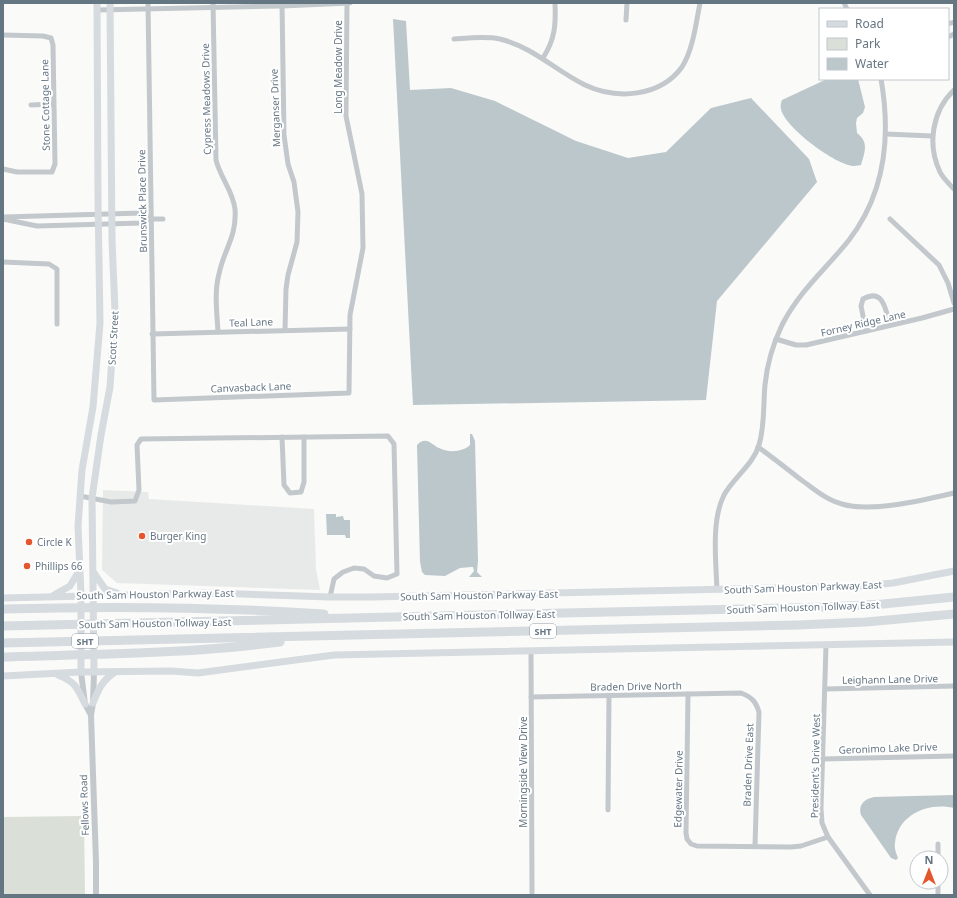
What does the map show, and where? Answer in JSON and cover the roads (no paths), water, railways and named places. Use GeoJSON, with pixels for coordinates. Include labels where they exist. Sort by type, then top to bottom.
{"type":"FeatureCollection","features":[{"type":"Feature","properties":{"kind":"highway","name":"South Sam Houston Tollway East"},"geometry":{"type":"LineString","coordinates":[[3,626],[827,607],[898,603],[954,597]]}},
{"type":"Feature","properties":{"kind":"highway"},"geometry":{"type":"LineString","coordinates":[[3,609],[125,607],[273,610],[389,618]]}},
{"type":"Feature","properties":{"kind":"highway","name":"South Sam Houston Tollway East"},"geometry":{"type":"LineString","coordinates":[[3,642],[829,624],[895,620],[954,614]]}},
{"type":"Feature","properties":{"kind":"highway"},"geometry":{"type":"LineString","coordinates":[[3,657],[132,654],[238,648],[327,636]]}},
{"type":"Feature","properties":{"kind":"main road","name":"Scott Street"},"geometry":{"type":"LineString","coordinates":[[81,672],[81,595],[78,526],[82,470],[93,407],[100,323],[97,6]]}},
{"type":"Feature","properties":{"kind":"main road","name":"Scott Street"},"geometry":{"type":"LineString","coordinates":[[94,672],[92,498],[110,387],[115,311],[111,224],[110,6]]}},
{"type":"Feature","properties":{"kind":"main road"},"geometry":{"type":"LineString","coordinates":[[93,407],[106,409]]}},
{"type":"Feature","properties":{"kind":"main road"},"geometry":{"type":"LineString","coordinates":[[52,596],[70,586],[79,571]]}},
{"type":"Feature","properties":{"kind":"main road"},"geometry":{"type":"LineString","coordinates":[[93,571],[97,579],[106,588],[118,594]]}},
{"type":"Feature","properties":{"kind":"main road","name":"South Sam Houston Parkway East"},"geometry":{"type":"LineString","coordinates":[[3,598],[118,594],[215,593],[330,597],[553,594],[862,586],[893,583],[954,571]]}},
{"type":"Feature","properties":{"kind":"main road"},"geometry":{"type":"LineString","coordinates":[[3,676],[81,672],[171,671],[198,673],[334,655],[826,646],[954,642]]}},
{"type":"Feature","properties":{"kind":"main road"},"geometry":{"type":"LineString","coordinates":[[56,674],[69,679],[89,704],[106,678],[115,672]]}},
{"type":"Feature","properties":{"kind":"street","name":"Brunswick Place Drive"},"geometry":{"type":"LineString","coordinates":[[148,3],[154,400]]}},
{"type":"Feature","properties":{"kind":"street"},"geometry":{"type":"LineString","coordinates":[[97,6],[148,10],[213,5],[348,3]]}},
{"type":"Feature","properties":{"kind":"street","name":"Long Meadow Drive"},"geometry":{"type":"LineString","coordinates":[[348,3],[346,116],[362,194],[364,248],[350,315],[349,393]]}},
{"type":"Feature","properties":{"kind":"street"},"geometry":{"type":"LineString","coordinates":[[543,58],[555,34],[555,3]]}},
{"type":"Feature","properties":{"kind":"street"},"geometry":{"type":"LineString","coordinates":[[626,20],[627,3]]}},
{"type":"Feature","properties":{"kind":"street"},"geometry":{"type":"LineString","coordinates":[[454,39],[499,39],[543,58],[586,86],[606,92],[629,94],[652,90],[670,79],[682,67],[691,46],[700,3]]}},
{"type":"Feature","properties":{"kind":"street","name":"Merganser Drive"},"geometry":{"type":"LineString","coordinates":[[282,4],[284,135],[288,164],[294,182],[298,212],[297,242],[288,275],[286,289],[286,330]]}},
{"type":"Feature","properties":{"kind":"street","name":"Cypress Meadows Drive"},"geometry":{"type":"LineString","coordinates":[[213,5],[216,160],[218,168],[233,201],[235,219],[231,241],[218,276],[218,332]]}},
{"type":"Feature","properties":{"kind":"street","name":"Stone Cottage Lane"},"geometry":{"type":"LineString","coordinates":[[3,35],[43,36],[51,38],[53,45],[55,164],[52,172],[17,172],[3,169]]}},
{"type":"Feature","properties":{"kind":"street"},"geometry":{"type":"LineString","coordinates":[[717,590],[717,516],[724,494],[748,464],[758,447],[763,425],[765,385],[770,354],[776,338],[797,300],[850,239],[873,197],[884,160],[886,134],[886,104],[881,80]]}},
{"type":"Feature","properties":{"kind":"street"},"geometry":{"type":"LineString","coordinates":[[954,90],[939,110],[932,136],[933,155],[941,173],[954,189]]}},
{"type":"Feature","properties":{"kind":"street"},"geometry":{"type":"LineString","coordinates":[[31,105],[53,104]]}},
{"type":"Feature","properties":{"kind":"street"},"geometry":{"type":"LineString","coordinates":[[886,134],[932,136]]}},
{"type":"Feature","properties":{"kind":"street"},"geometry":{"type":"LineString","coordinates":[[3,218],[142,213],[151,219]]}},
{"type":"Feature","properties":{"kind":"street"},"geometry":{"type":"LineString","coordinates":[[3,218],[37,226],[142,223],[151,219],[163,218]]}},
{"type":"Feature","properties":{"kind":"street"},"geometry":{"type":"LineString","coordinates":[[890,219],[939,265],[948,283],[954,303]]}},
{"type":"Feature","properties":{"kind":"street"},"geometry":{"type":"LineString","coordinates":[[3,262],[49,264],[57,269],[57,324]]}},
{"type":"Feature","properties":{"kind":"street"},"geometry":{"type":"LineString","coordinates":[[866,331],[861,306],[863,299],[867,297],[876,297],[883,302],[890,325]]}},
{"type":"Feature","properties":{"kind":"street","name":"Forney Ridge Lane"},"geometry":{"type":"LineString","coordinates":[[776,338],[796,345],[806,345],[954,309]]}},
{"type":"Feature","properties":{"kind":"street","name":"Teal Lane"},"geometry":{"type":"LineString","coordinates":[[152,334],[350,329]]}},
{"type":"Feature","properties":{"kind":"street","name":"Canvasback Lane"},"geometry":{"type":"LineString","coordinates":[[154,400],[349,393]]}},
{"type":"Feature","properties":{"kind":"street"},"geometry":{"type":"LineString","coordinates":[[80,496],[111,502],[135,501],[139,490],[137,445],[142,439],[388,436],[394,444],[397,574],[387,578],[374,576],[364,569],[354,568],[342,572],[334,579],[330,597]]}},
{"type":"Feature","properties":{"kind":"street"},"geometry":{"type":"LineString","coordinates":[[282,437],[284,485],[290,493],[301,492],[304,482],[304,437]]}},
{"type":"Feature","properties":{"kind":"street"},"geometry":{"type":"LineString","coordinates":[[758,447],[820,493],[840,504],[869,507],[913,502],[954,493]]}},
{"type":"Feature","properties":{"kind":"street","name":"President's Drive West"},"geometry":{"type":"LineString","coordinates":[[826,646],[826,689],[822,759],[822,823],[828,837],[870,895]]}},
{"type":"Feature","properties":{"kind":"street","name":"Morningside View Drive"},"geometry":{"type":"LineString","coordinates":[[531,652],[532,893]]}},
{"type":"Feature","properties":{"kind":"street","name":"Fellows Road"},"geometry":{"type":"LineString","coordinates":[[81,672],[89,704],[90,715],[96,895]]}},
{"type":"Feature","properties":{"kind":"street","name":"Fellows Road"},"geometry":{"type":"LineString","coordinates":[[89,704],[94,672]]}},
{"type":"Feature","properties":{"kind":"street","name":"Leighann Lane Drive"},"geometry":{"type":"LineString","coordinates":[[826,689],[954,686]]}},
{"type":"Feature","properties":{"kind":"street","name":"Braden Drive North"},"geometry":{"type":"LineString","coordinates":[[532,696],[742,693]]}},
{"type":"Feature","properties":{"kind":"street","name":"Braden Drive East"},"geometry":{"type":"LineString","coordinates":[[742,693],[753,699],[759,712],[755,846]]}},
{"type":"Feature","properties":{"kind":"street","name":"Edgewater Drive"},"geometry":{"type":"LineString","coordinates":[[688,694],[686,833],[688,839],[691,844],[697,846],[755,846]]}},
{"type":"Feature","properties":{"kind":"street"},"geometry":{"type":"LineString","coordinates":[[608,810],[609,695]]}},
{"type":"Feature","properties":{"kind":"street","name":"Geronimo Lake Drive"},"geometry":{"type":"LineString","coordinates":[[822,759],[954,756]]}},
{"type":"Feature","properties":{"kind":"street"},"geometry":{"type":"LineString","coordinates":[[755,846],[791,848],[828,837]]}},
{"type":"Feature","properties":{"kind":"street"},"geometry":{"type":"LineString","coordinates":[[938,844],[938,850]]}},
{"type":"Feature","properties":{"kind":"water"},"geometry":{"type":"Polygon","coordinates":[[[393,19],[406,21],[410,90],[451,88],[495,101],[576,141],[628,158],[666,152],[711,108],[751,98],[809,159],[817,182],[717,301],[706,400],[413,405],[393,19]]]}},
{"type":"Feature","properties":{"kind":"water"},"geometry":{"type":"Polygon","coordinates":[[[825,80],[858,80],[865,107],[863,113],[857,118],[856,123],[857,133],[861,136],[865,144],[865,152],[861,165],[854,166],[836,160],[824,153],[801,135],[784,117],[781,109],[782,100],[825,80]]]}},
{"type":"Feature","properties":{"kind":"water"},"geometry":{"type":"Polygon","coordinates":[[[470,434],[472,434],[475,441],[477,572],[482,577],[469,577],[474,571],[473,567],[460,568],[445,576],[425,575],[422,572],[420,562],[417,445],[420,442],[426,441],[443,450],[459,450],[470,445],[470,434]]]}},
{"type":"Feature","properties":{"kind":"water"},"geometry":{"type":"Polygon","coordinates":[[[326,514],[336,514],[336,517],[343,516],[344,520],[350,520],[350,538],[346,538],[345,535],[327,535],[326,514]]]}},
{"type":"Feature","properties":{"kind":"water"},"geometry":{"type":"Polygon","coordinates":[[[954,795],[954,808],[935,807],[925,809],[916,812],[902,824],[897,833],[895,843],[898,858],[896,860],[891,858],[861,815],[860,811],[863,803],[874,797],[954,795]]]}},
{"type":"Feature","properties":{"kind":"place","name":"Burger King"},"geometry":{"type":"Point","coordinates":[142,536]}},
{"type":"Feature","properties":{"kind":"place","name":"Circle K"},"geometry":{"type":"Point","coordinates":[29,542]}},
{"type":"Feature","properties":{"kind":"place","name":"Phillips 66"},"geometry":{"type":"Point","coordinates":[27,566]}}]}
